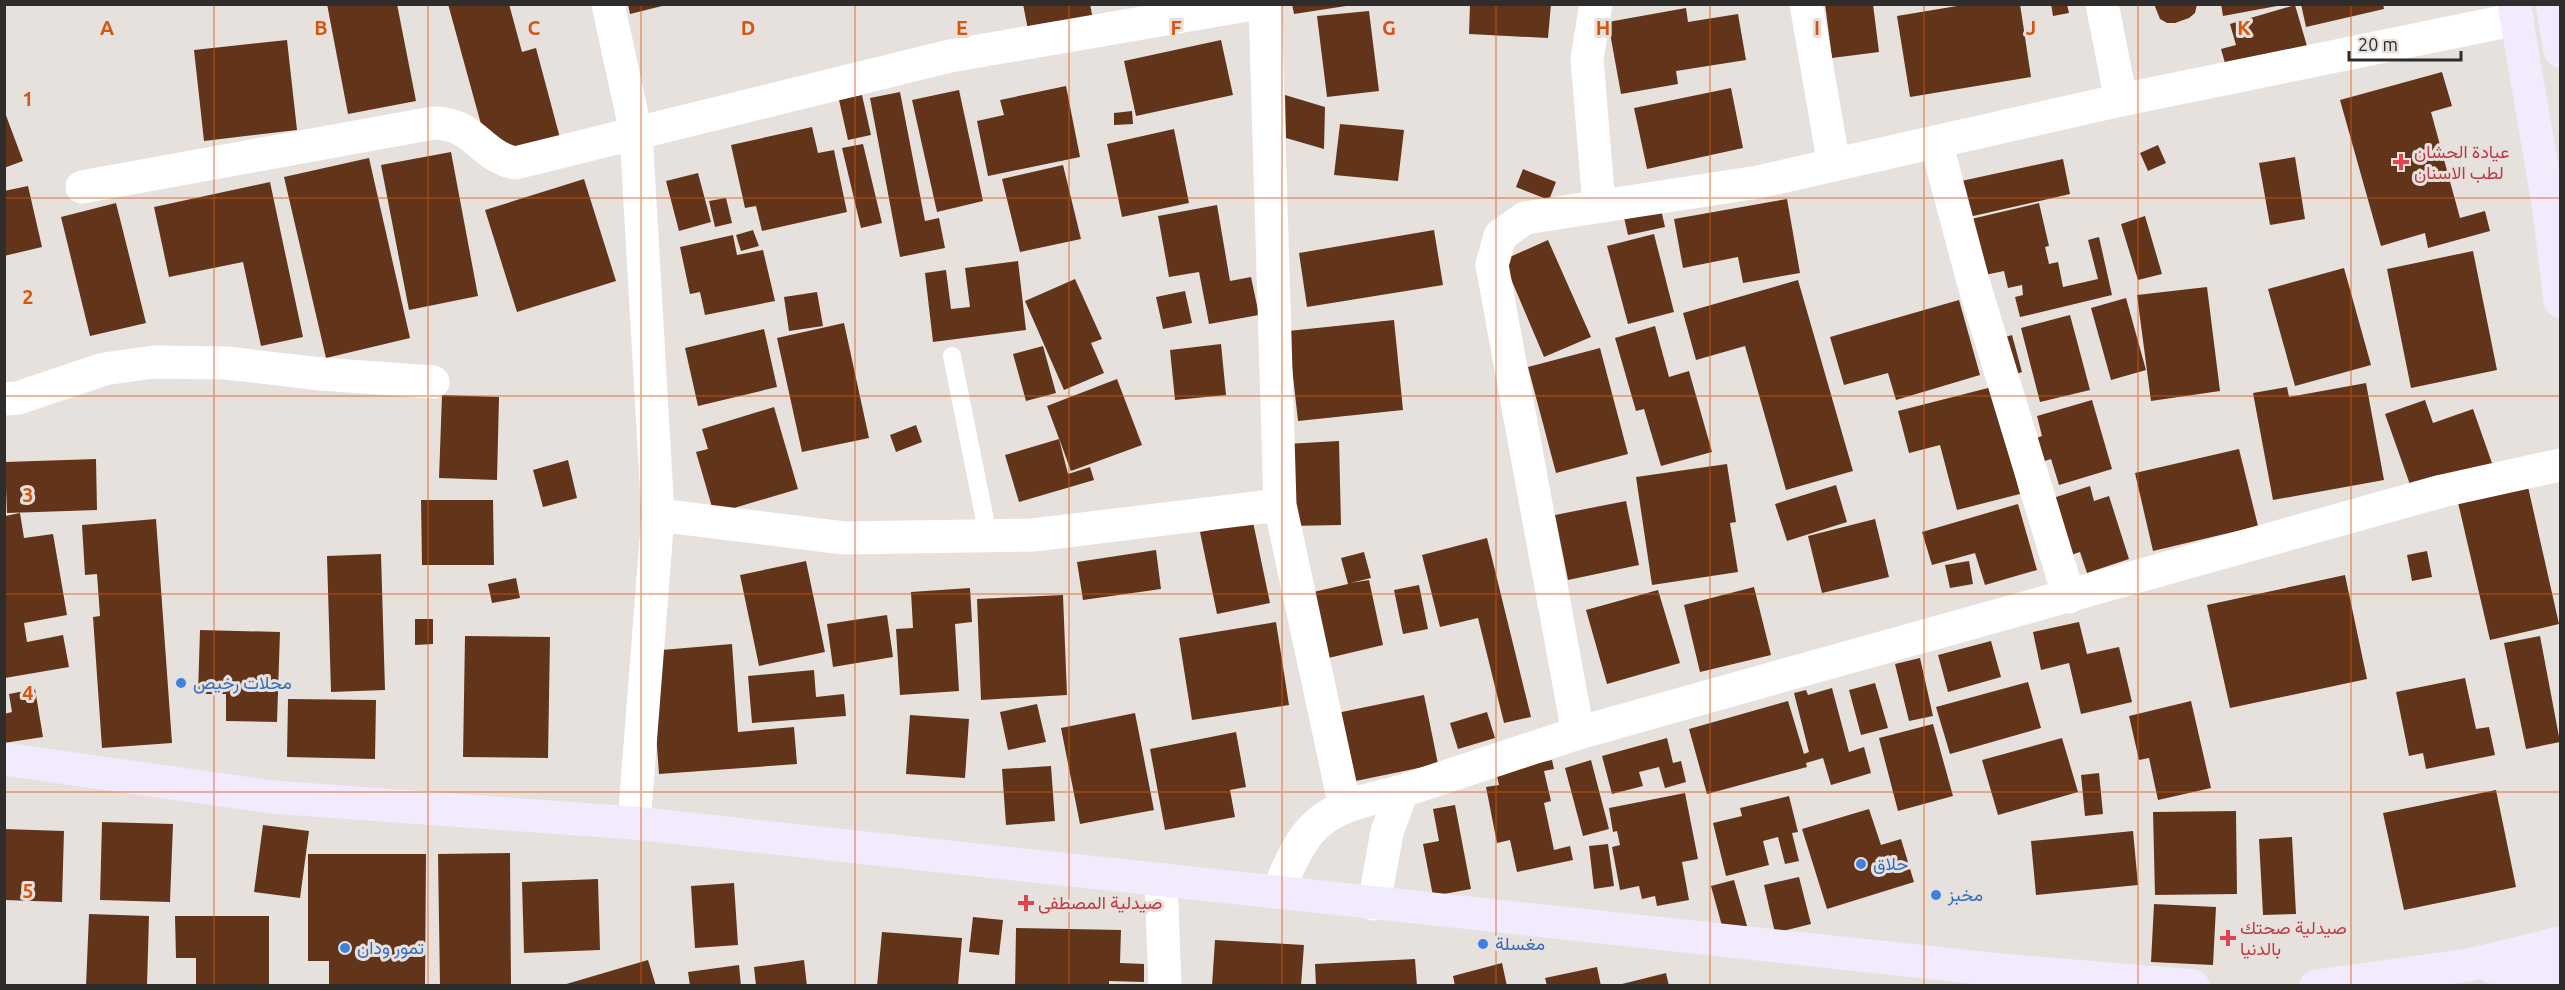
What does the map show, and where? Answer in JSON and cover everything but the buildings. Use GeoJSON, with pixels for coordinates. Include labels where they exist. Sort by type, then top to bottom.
{"type":"FeatureCollection","features":[{"type":"Feature","properties":{"kind":"main road"},"geometry":{"type":"LineString","coordinates":[[2552,4],[2560,51]]}},
{"type":"Feature","properties":{"kind":"main road"},"geometry":{"type":"LineString","coordinates":[[2515,12],[2548,203],[2560,301]]}},
{"type":"Feature","properties":{"kind":"main road"},"geometry":{"type":"LineString","coordinates":[[4,759],[272,797],[634,823],[1374,904],[1448,910],[2000,978],[2193,986]]}},
{"type":"Feature","properties":{"kind":"main road"},"geometry":{"type":"LineString","coordinates":[[2316,986],[2469,965],[2549,946],[2560,919]]}},
{"type":"Feature","properties":{"kind":"main road"},"geometry":{"type":"LineString","coordinates":[[2469,965],[2560,977]]}},
{"type":"Feature","properties":{"kind":"street"},"geometry":{"type":"LineString","coordinates":[[608,4],[636,133],[658,515],[634,823]]}},
{"type":"Feature","properties":{"kind":"street"},"geometry":{"type":"LineString","coordinates":[[82,187],[433,123],[459,126],[492,153],[515,163],[551,156],[950,56],[1253,4]]}},
{"type":"Feature","properties":{"kind":"street"},"geometry":{"type":"LineString","coordinates":[[1265,4],[1280,505],[1345,807]]}},
{"type":"Feature","properties":{"kind":"street"},"geometry":{"type":"LineString","coordinates":[[1596,4],[1587,59],[1599,205]]}},
{"type":"Feature","properties":{"kind":"street"},"geometry":{"type":"LineString","coordinates":[[1806,4],[1834,165]]}},
{"type":"Feature","properties":{"kind":"street"},"geometry":{"type":"LineString","coordinates":[[2102,4],[2121,100]]}},
{"type":"Feature","properties":{"kind":"street"},"geometry":{"type":"LineString","coordinates":[[1578,733],[1492,265],[1500,236],[1525,218],[1758,182],[2515,12]]}},
{"type":"Feature","properties":{"kind":"street"},"geometry":{"type":"LineString","coordinates":[[1936,142],[1973,281],[2069,597]]}},
{"type":"Feature","properties":{"kind":"street"},"geometry":{"type":"LineString","coordinates":[[4,399],[18,398],[104,369],[154,362],[226,363],[321,374],[433,382]]}},
{"type":"Feature","properties":{"kind":"street"},"geometry":{"type":"LineString","coordinates":[[1277,892],[1302,842],[1316,824],[1345,807],[1402,791],[1578,733],[2442,491],[2560,465]]}},
{"type":"Feature","properties":{"kind":"street"},"geometry":{"type":"LineString","coordinates":[[658,515],[844,537],[1033,535],[1280,505]]}},
{"type":"Feature","properties":{"kind":"street"},"geometry":{"type":"LineString","coordinates":[[1374,904],[1388,832],[1402,791]]}},
{"type":"Feature","properties":{"kind":"street"},"geometry":{"type":"LineString","coordinates":[[1161,880],[1165,986]]}},
{"type":"Feature","properties":{"kind":"lane"},"geometry":{"type":"LineString","coordinates":[[952,356],[988,535]]}},
{"type":"Feature","properties":{"kind":"place","name":"عيادة الحشان لطب الاسنان"},"geometry":{"type":"Point","coordinates":[2401,162]}},
{"type":"Feature","properties":{"kind":"place","name":"محلات رخيص"},"geometry":{"type":"Point","coordinates":[181,683]}},
{"type":"Feature","properties":{"kind":"place","name":"حلاق"},"geometry":{"type":"Point","coordinates":[1861,864]}},
{"type":"Feature","properties":{"kind":"place","name":"مخبز"},"geometry":{"type":"Point","coordinates":[1936,895]}},
{"type":"Feature","properties":{"kind":"place","name":"صيدلية المصطفى"},"geometry":{"type":"Point","coordinates":[1026,903]}},
{"type":"Feature","properties":{"kind":"place","name":"صيدلية صحتك بالدنيا"},"geometry":{"type":"Point","coordinates":[2228,938]}},
{"type":"Feature","properties":{"kind":"place","name":"مغسلة"},"geometry":{"type":"Point","coordinates":[1483,944]}},
{"type":"Feature","properties":{"kind":"place","name":"تمور ودان"},"geometry":{"type":"Point","coordinates":[345,948]}}]}
